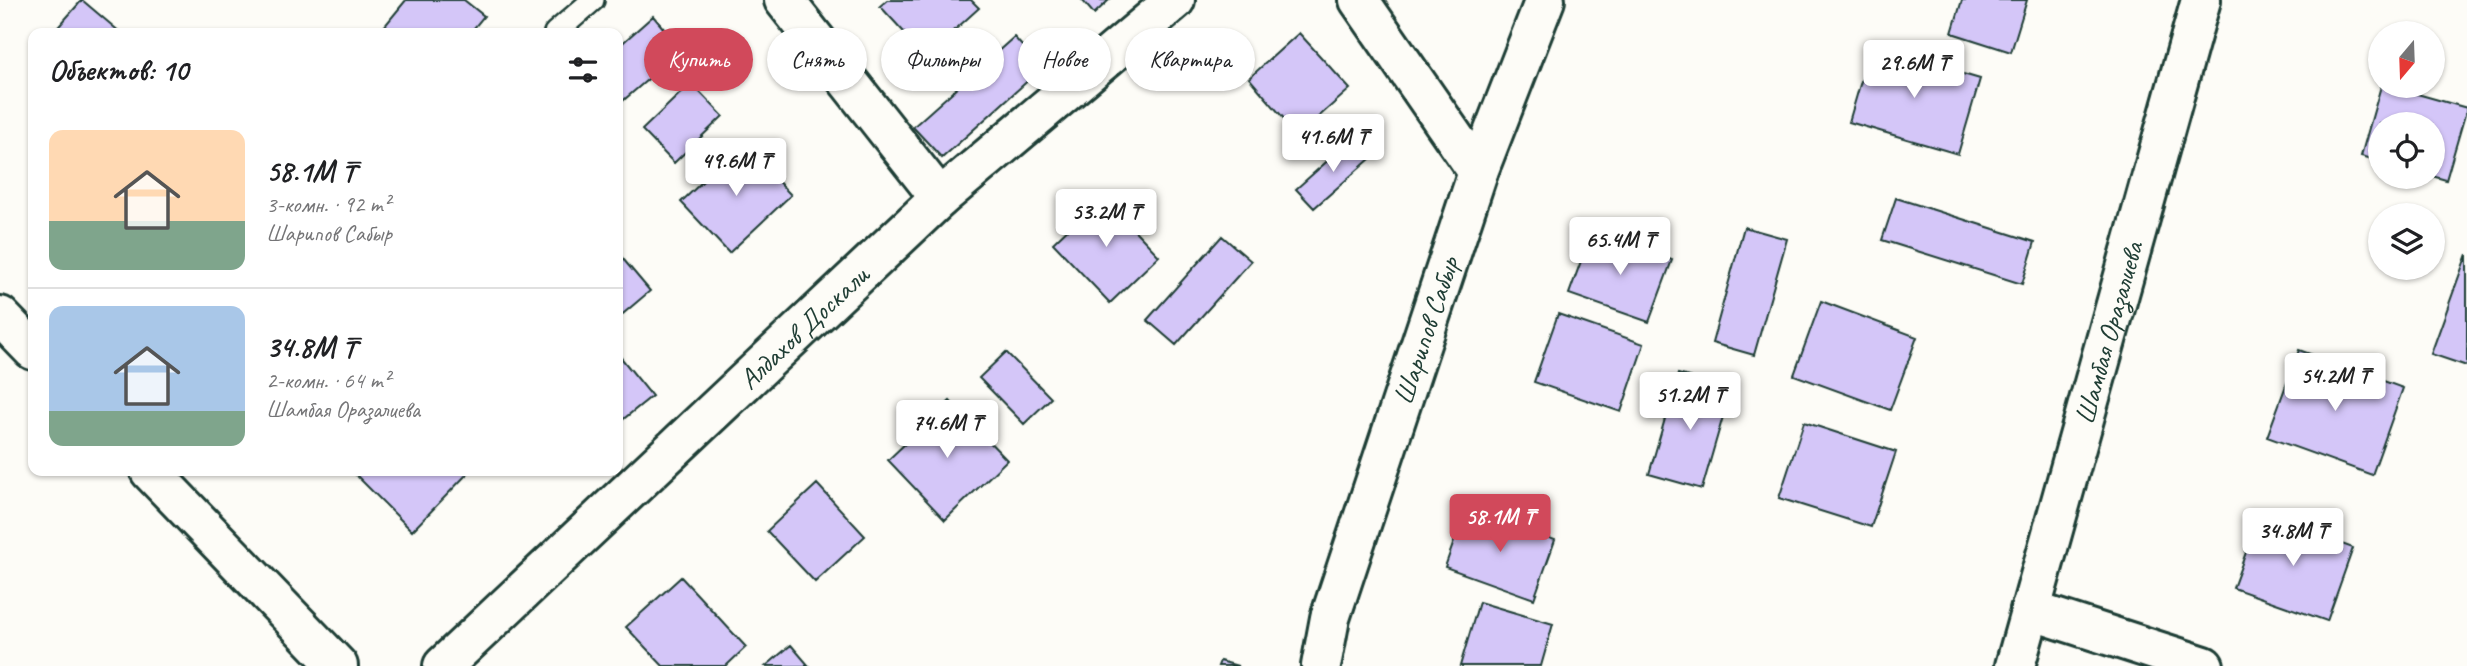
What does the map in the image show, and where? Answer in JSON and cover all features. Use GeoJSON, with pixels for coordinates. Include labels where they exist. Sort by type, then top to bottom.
{"type":"FeatureCollection","features":[{"type":"Feature","properties":{"kind":"street"},"geometry":{"type":"LineString","coordinates":[[784,0],[940,198]]}},
{"type":"Feature","properties":{"kind":"street","name":"Алдахов Доскали"},"geometry":{"type":"LineString","coordinates":[[443,666],[940,198],[1175,0]]}},
{"type":"Feature","properties":{"kind":"street"},"geometry":{"type":"LineString","coordinates":[[1359,0],[1478,172]]}},
{"type":"Feature","properties":{"kind":"street","name":"Шарипов Сабыр"},"geometry":{"type":"LineString","coordinates":[[1321,666],[1330,618],[1478,172],[1545,0]]}},
{"type":"Feature","properties":{"kind":"street","name":"Шамбая Оразалиева"},"geometry":{"type":"LineString","coordinates":[[2015,666],[2202,0]]}},
{"type":"Feature","properties":{"kind":"street"},"geometry":{"type":"LineString","coordinates":[[155,476],[338,666]]}},
{"type":"Feature","properties":{"kind":"street"},"geometry":{"type":"LineString","coordinates":[[2030,610],[2204,666]]}},
{"type":"Feature","properties":{"kind":"lane"},"geometry":{"type":"LineString","coordinates":[[561,28],[593,0]]}},
{"type":"Feature","properties":{"kind":"building"},"geometry":{"type":"Polygon","coordinates":[[[82,0],[115,28],[57,28],[82,0]]]}},
{"type":"Feature","properties":{"kind":"building"},"geometry":{"type":"Polygon","coordinates":[[[406,0],[464,0],[484,16],[474,28],[383,28],[406,0]]]}},
{"type":"Feature","properties":{"kind":"building"},"geometry":{"type":"Polygon","coordinates":[[[887,0],[971,0],[979,8],[957,28],[900,28],[880,6],[887,0]]]}},
{"type":"Feature","properties":{"kind":"building"},"geometry":{"type":"Polygon","coordinates":[[[1082,0],[1109,0],[1094,14],[1082,0]]]}},
{"type":"Feature","properties":{"kind":"building"},"geometry":{"type":"Polygon","coordinates":[[[1962,0],[2027,0],[2011,52],[1952,33],[1962,0]]]}},
{"type":"Feature","properties":{"kind":"building"},"geometry":{"type":"Polygon","coordinates":[[[653,16],[663,28],[644,28],[644,83],[623,101],[623,43],[653,16]]]}},
{"type":"Feature","properties":{"kind":"building"},"geometry":{"type":"Polygon","coordinates":[[[1299,33],[1350,89],[1298,135],[1255,85],[1255,73],[1299,33]]]}},
{"type":"Feature","properties":{"kind":"building"},"geometry":{"type":"Polygon","coordinates":[[[1014,37],[1018,41],[1018,90],[942,158],[913,127],[953,91],[1004,91],[1004,46],[1014,37]]]}},
{"type":"Feature","properties":{"kind":"building"},"geometry":{"type":"Polygon","coordinates":[[[1871,47],[1980,79],[1958,154],[1849,122],[1871,47]]]}},
{"type":"Feature","properties":{"kind":"building"},"geometry":{"type":"Polygon","coordinates":[[[683,91],[699,91],[723,116],[674,163],[642,130],[683,91]]]}},
{"type":"Feature","properties":{"kind":"building"},"geometry":{"type":"Polygon","coordinates":[[[2378,98],[2432,98],[2467,108],[2446,180],[2445,112],[2374,112],[2378,98]]]}},
{"type":"Feature","properties":{"kind":"building"},"geometry":{"type":"Polygon","coordinates":[[[2368,132],[2368,158],[2361,156],[2368,132]]]}},
{"type":"Feature","properties":{"kind":"building"},"geometry":{"type":"Polygon","coordinates":[[[1352,139],[1370,159],[1314,208],[1296,189],[1352,139]]]}},
{"type":"Feature","properties":{"kind":"building"},"geometry":{"type":"Polygon","coordinates":[[[742,144],[791,195],[729,253],[681,202],[742,144]]]}},
{"type":"Feature","properties":{"kind":"building"},"geometry":{"type":"Polygon","coordinates":[[[1102,196],[1159,256],[1110,303],[1053,243],[1102,196]]]}},
{"type":"Feature","properties":{"kind":"building"},"geometry":{"type":"Polygon","coordinates":[[[1896,198],[2035,242],[2022,284],[1882,240],[1896,198]]]}},
{"type":"Feature","properties":{"kind":"building"},"geometry":{"type":"Polygon","coordinates":[[[1744,227],[1787,239],[1754,355],[1712,343],[1744,227]]]}},
{"type":"Feature","properties":{"kind":"building"},"geometry":{"type":"Polygon","coordinates":[[[1592,231],[1672,260],[1649,322],[1569,294],[1592,231]]]}},
{"type":"Feature","properties":{"kind":"building"},"geometry":{"type":"Polygon","coordinates":[[[1222,236],[1251,261],[1176,345],[1147,320],[1222,236]]]}},
{"type":"Feature","properties":{"kind":"building"},"geometry":{"type":"Polygon","coordinates":[[[2467,254],[2467,366],[2431,354],[2467,254]]]}},
{"type":"Feature","properties":{"kind":"building"},"geometry":{"type":"Polygon","coordinates":[[[623,259],[650,291],[623,314],[623,259]]]}},
{"type":"Feature","properties":{"kind":"building"},"geometry":{"type":"Polygon","coordinates":[[[1821,301],[1917,337],[1890,410],[1794,375],[1821,301]]]}},
{"type":"Feature","properties":{"kind":"building"},"geometry":{"type":"Polygon","coordinates":[[[1558,314],[1644,344],[1621,412],[1534,382],[1558,314]]]}},
{"type":"Feature","properties":{"kind":"building"},"geometry":{"type":"Polygon","coordinates":[[[2299,350],[2403,388],[2372,475],[2267,437],[2299,350]]]}},
{"type":"Feature","properties":{"kind":"building"},"geometry":{"type":"Polygon","coordinates":[[[1006,352],[1051,398],[1024,424],[979,378],[1006,352]]]}},
{"type":"Feature","properties":{"kind":"building"},"geometry":{"type":"Polygon","coordinates":[[[623,360],[652,396],[623,419],[623,360]]]}},
{"type":"Feature","properties":{"kind":"building"},"geometry":{"type":"Polygon","coordinates":[[[1678,374],[1731,389],[1702,489],[1649,474],[1678,374]]]}},
{"type":"Feature","properties":{"kind":"building"},"geometry":{"type":"Polygon","coordinates":[[[950,401],[1007,460],[945,520],[888,460],[950,401]]]}},
{"type":"Feature","properties":{"kind":"building"},"geometry":{"type":"Polygon","coordinates":[[[1804,422],[1896,452],[1871,527],[1779,498],[1804,422]]]}},
{"type":"Feature","properties":{"kind":"building"},"geometry":{"type":"Polygon","coordinates":[[[357,476],[465,476],[412,531],[357,476]]]}},
{"type":"Feature","properties":{"kind":"building"},"geometry":{"type":"Polygon","coordinates":[[[817,484],[865,536],[815,582],[767,531],[817,484]]]}},
{"type":"Feature","properties":{"kind":"building"},"geometry":{"type":"Polygon","coordinates":[[[1466,508],[1555,540],[1534,599],[1445,567],[1466,508]]]}},
{"type":"Feature","properties":{"kind":"building"},"geometry":{"type":"Polygon","coordinates":[[[2260,514],[2353,548],[2327,621],[2233,588],[2260,514]]]}},
{"type":"Feature","properties":{"kind":"building"},"geometry":{"type":"Polygon","coordinates":[[[681,577],[746,647],[726,666],[663,666],[626,627],[681,577]]]}},
{"type":"Feature","properties":{"kind":"building"},"geometry":{"type":"Polygon","coordinates":[[[1479,602],[1553,624],[1541,666],[1460,666],[1479,602]]]}},
{"type":"Feature","properties":{"kind":"building"},"geometry":{"type":"Polygon","coordinates":[[[791,645],[809,666],[766,666],[791,645]]]}},
{"type":"Feature","properties":{"kind":"building"},"geometry":{"type":"Polygon","coordinates":[[[1220,661],[1238,666],[1218,666],[1220,661]]]}}]}
